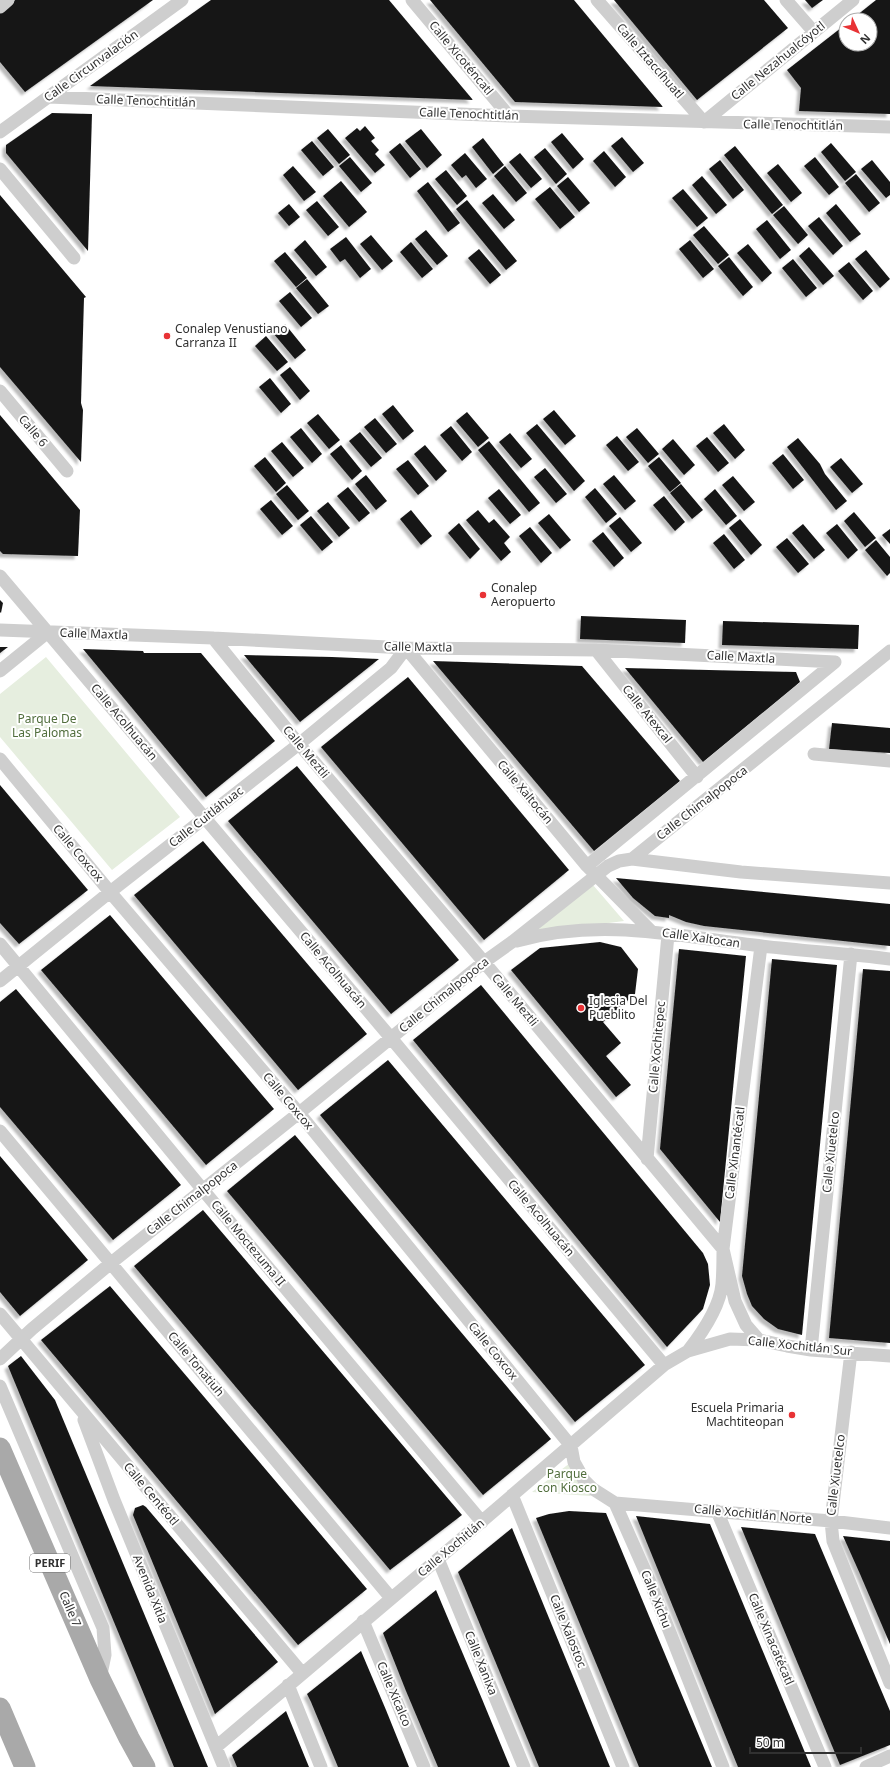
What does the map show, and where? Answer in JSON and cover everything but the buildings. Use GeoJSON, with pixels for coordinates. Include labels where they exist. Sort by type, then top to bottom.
{"type":"FeatureCollection","features":[{"type":"Feature","properties":{"kind":"main road","name":"Calle 7"},"geometry":{"type":"LineString","coordinates":[[0,1448],[100,1678],[145,1767]]}},
{"type":"Feature","properties":{"kind":"main road"},"geometry":{"type":"LineString","coordinates":[[0,1708],[25,1767]]}},
{"type":"Feature","properties":{"kind":"street"},"geometry":{"type":"LineString","coordinates":[[0,7],[8,0]]}},
{"type":"Feature","properties":{"kind":"street","name":"Calle Circunvalación"},"geometry":{"type":"LineString","coordinates":[[0,132],[182,0]]}},
{"type":"Feature","properties":{"kind":"street","name":"Calle Xicoténcatl"},"geometry":{"type":"LineString","coordinates":[[412,0],[509,116]]}},
{"type":"Feature","properties":{"kind":"street","name":"Calle Iztaccíhuatl"},"geometry":{"type":"LineString","coordinates":[[596,0],[704,122]]}},
{"type":"Feature","properties":{"kind":"street"},"geometry":{"type":"LineString","coordinates":[[786,0],[814,32]]}},
{"type":"Feature","properties":{"kind":"street","name":"Calle Nezahualcóyotl"},"geometry":{"type":"LineString","coordinates":[[704,122],[853,0]]}},
{"type":"Feature","properties":{"kind":"street","name":"Calle Tenochtitlán"},"geometry":{"type":"LineString","coordinates":[[49,97],[509,116],[890,127]]}},
{"type":"Feature","properties":{"kind":"street"},"geometry":{"type":"LineString","coordinates":[[0,168],[74,258]]}},
{"type":"Feature","properties":{"kind":"street","name":"Calle 6"},"geometry":{"type":"LineString","coordinates":[[0,391],[67,471]]}},
{"type":"Feature","properties":{"kind":"street","name":"Calle Acolhuacán"},"geometry":{"type":"LineString","coordinates":[[0,576],[391,1038],[664,1365]]}},
{"type":"Feature","properties":{"kind":"street","name":"Calle Maxtla"},"geometry":{"type":"LineString","coordinates":[[0,630],[213,638],[406,648],[596,650],[835,662],[697,777]]}},
{"type":"Feature","properties":{"kind":"street"},"geometry":{"type":"LineString","coordinates":[[0,671],[48,632]]}},
{"type":"Feature","properties":{"kind":"street","name":"Calle Meztli"},"geometry":{"type":"LineString","coordinates":[[213,638],[299,744],[484,962],[646,1159],[723,1249],[735,1301],[746,1325],[759,1340]]}},
{"type":"Feature","properties":{"kind":"street","name":"Calle Cuitláhuac"},"geometry":{"type":"LineString","coordinates":[[0,981],[110,892],[299,744],[391,668],[406,648]]}},
{"type":"Feature","properties":{"kind":"street","name":"Calle Xaltocán"},"geometry":{"type":"LineString","coordinates":[[406,648],[591,871],[651,931]]}},
{"type":"Feature","properties":{"kind":"street","name":"Calle Atexcal"},"geometry":{"type":"LineString","coordinates":[[596,650],[697,777]]}},
{"type":"Feature","properties":{"kind":"street","name":"Calle Chimalpopoca"},"geometry":{"type":"LineString","coordinates":[[0,1360],[21,1339],[111,1262],[299,1113],[484,962],[512,942],[591,871],[632,860],[890,651]]}},
{"type":"Feature","properties":{"kind":"street"},"geometry":{"type":"LineString","coordinates":[[814,754],[890,761]]}},
{"type":"Feature","properties":{"kind":"street","name":"Calle Coxcox"},"geometry":{"type":"LineString","coordinates":[[0,759],[110,892],[299,1113],[571,1446]]}},
{"type":"Feature","properties":{"kind":"street"},"geometry":{"type":"LineString","coordinates":[[591,871],[697,777]]}},
{"type":"Feature","properties":{"kind":"street"},"geometry":{"type":"LineString","coordinates":[[632,860],[740,872],[890,883]]}},
{"type":"Feature","properties":{"kind":"street","name":"Calle Xaltocan"},"geometry":{"type":"LineString","coordinates":[[512,942],[537,935],[584,929],[651,931],[668,935],[761,946],[890,959]]}},
{"type":"Feature","properties":{"kind":"street","name":"Calle Xochitepec"},"geometry":{"type":"LineString","coordinates":[[646,1159],[668,935]]}},
{"type":"Feature","properties":{"kind":"street","name":"Calle Moctezuma II"},"geometry":{"type":"LineString","coordinates":[[0,944],[203,1190],[482,1522]]}},
{"type":"Feature","properties":{"kind":"street","name":"Calle Xinantécatl"},"geometry":{"type":"LineString","coordinates":[[688,1351],[703,1333],[713,1312],[722,1286],[723,1249],[761,946]]}},
{"type":"Feature","properties":{"kind":"street","name":"Calle Xiuetelco"},"geometry":{"type":"LineString","coordinates":[[811,1350],[850,954]]}},
{"type":"Feature","properties":{"kind":"street","name":"Calle Tonatiuh"},"geometry":{"type":"LineString","coordinates":[[0,1131],[391,1598]]}},
{"type":"Feature","properties":{"kind":"street","name":"Calle Centéotl"},"geometry":{"type":"LineString","coordinates":[[0,1314],[302,1673]]}},
{"type":"Feature","properties":{"kind":"street","name":"Calle Xochitlán Sur"},"geometry":{"type":"LineString","coordinates":[[688,1351],[730,1339],[759,1340],[811,1350],[890,1356]]}},
{"type":"Feature","properties":{"kind":"street","name":"Calle Xochitlán"},"geometry":{"type":"LineString","coordinates":[[216,1747],[363,1621],[482,1522],[664,1365],[688,1351]]}},
{"type":"Feature","properties":{"kind":"street","name":"Calle Xiuetelco"},"geometry":{"type":"LineString","coordinates":[[851,1352],[831,1521],[833,1541],[890,1683]]}},
{"type":"Feature","properties":{"kind":"street"},"geometry":{"type":"LineString","coordinates":[[0,1386],[103,1628],[105,1655],[100,1678]]}},
{"type":"Feature","properties":{"kind":"street","name":"Avenida Xitla"},"geometry":{"type":"LineString","coordinates":[[81,1410],[117,1508],[224,1767]]}},
{"type":"Feature","properties":{"kind":"street"},"geometry":{"type":"LineString","coordinates":[[571,1446],[574,1462],[584,1480],[593,1489],[615,1503]]}},
{"type":"Feature","properties":{"kind":"street","name":"Calle Xalostoc"},"geometry":{"type":"LineString","coordinates":[[512,1495],[623,1767]]}},
{"type":"Feature","properties":{"kind":"street","name":"Calle Xochitlán Norte"},"geometry":{"type":"LineString","coordinates":[[615,1503],[831,1521],[890,1528]]}},
{"type":"Feature","properties":{"kind":"street","name":"Calle Xichu"},"geometry":{"type":"LineString","coordinates":[[615,1503],[650,1582],[723,1767]]}},
{"type":"Feature","properties":{"kind":"street","name":"Calle Xinacatécatl"},"geometry":{"type":"LineString","coordinates":[[717,1511],[825,1767]]}},
{"type":"Feature","properties":{"kind":"street","name":"Calle Xanixa"},"geometry":{"type":"LineString","coordinates":[[438,1559],[524,1767]]}},
{"type":"Feature","properties":{"kind":"street","name":"Calle Xicalco"},"geometry":{"type":"LineString","coordinates":[[363,1621],[424,1767]]}},
{"type":"Feature","properties":{"kind":"street"},"geometry":{"type":"LineString","coordinates":[[288,1685],[322,1767]]}},
{"type":"Feature","properties":{"kind":"street"},"geometry":{"type":"LineString","coordinates":[[866,1767],[890,1756]]}},
{"type":"Feature","properties":{"kind":"green space","name":"Parque De Las Palomas"},"geometry":{"type":"Polygon","coordinates":[[[46,657],[180,817],[112,870],[0,737],[0,694],[46,657]]]}},
{"type":"Feature","properties":{"kind":"green space"},"geometry":{"type":"Polygon","coordinates":[[[593,885],[624,921],[532,933],[593,885]]]}},
{"type":"Feature","properties":{"kind":"green space","name":"Parque con Kiosco"},"geometry":{"type":"Polygon","coordinates":[[[570,1463],[591,1496],[532,1492],[570,1463]]]}},
{"type":"Feature","properties":{"kind":"place","name":"Conalep Venustiano Carranza II"},"geometry":{"type":"Point","coordinates":[167,336]}},
{"type":"Feature","properties":{"kind":"place","name":"Conalep Aeropuerto"},"geometry":{"type":"Point","coordinates":[483,595]}},
{"type":"Feature","properties":{"kind":"place","name":"Iglesia Del Pueblito"},"geometry":{"type":"Point","coordinates":[581,1008]}},
{"type":"Feature","properties":{"kind":"place","name":"Escuela Primaria Machtiteopan"},"geometry":{"type":"Point","coordinates":[792,1415]}}]}
